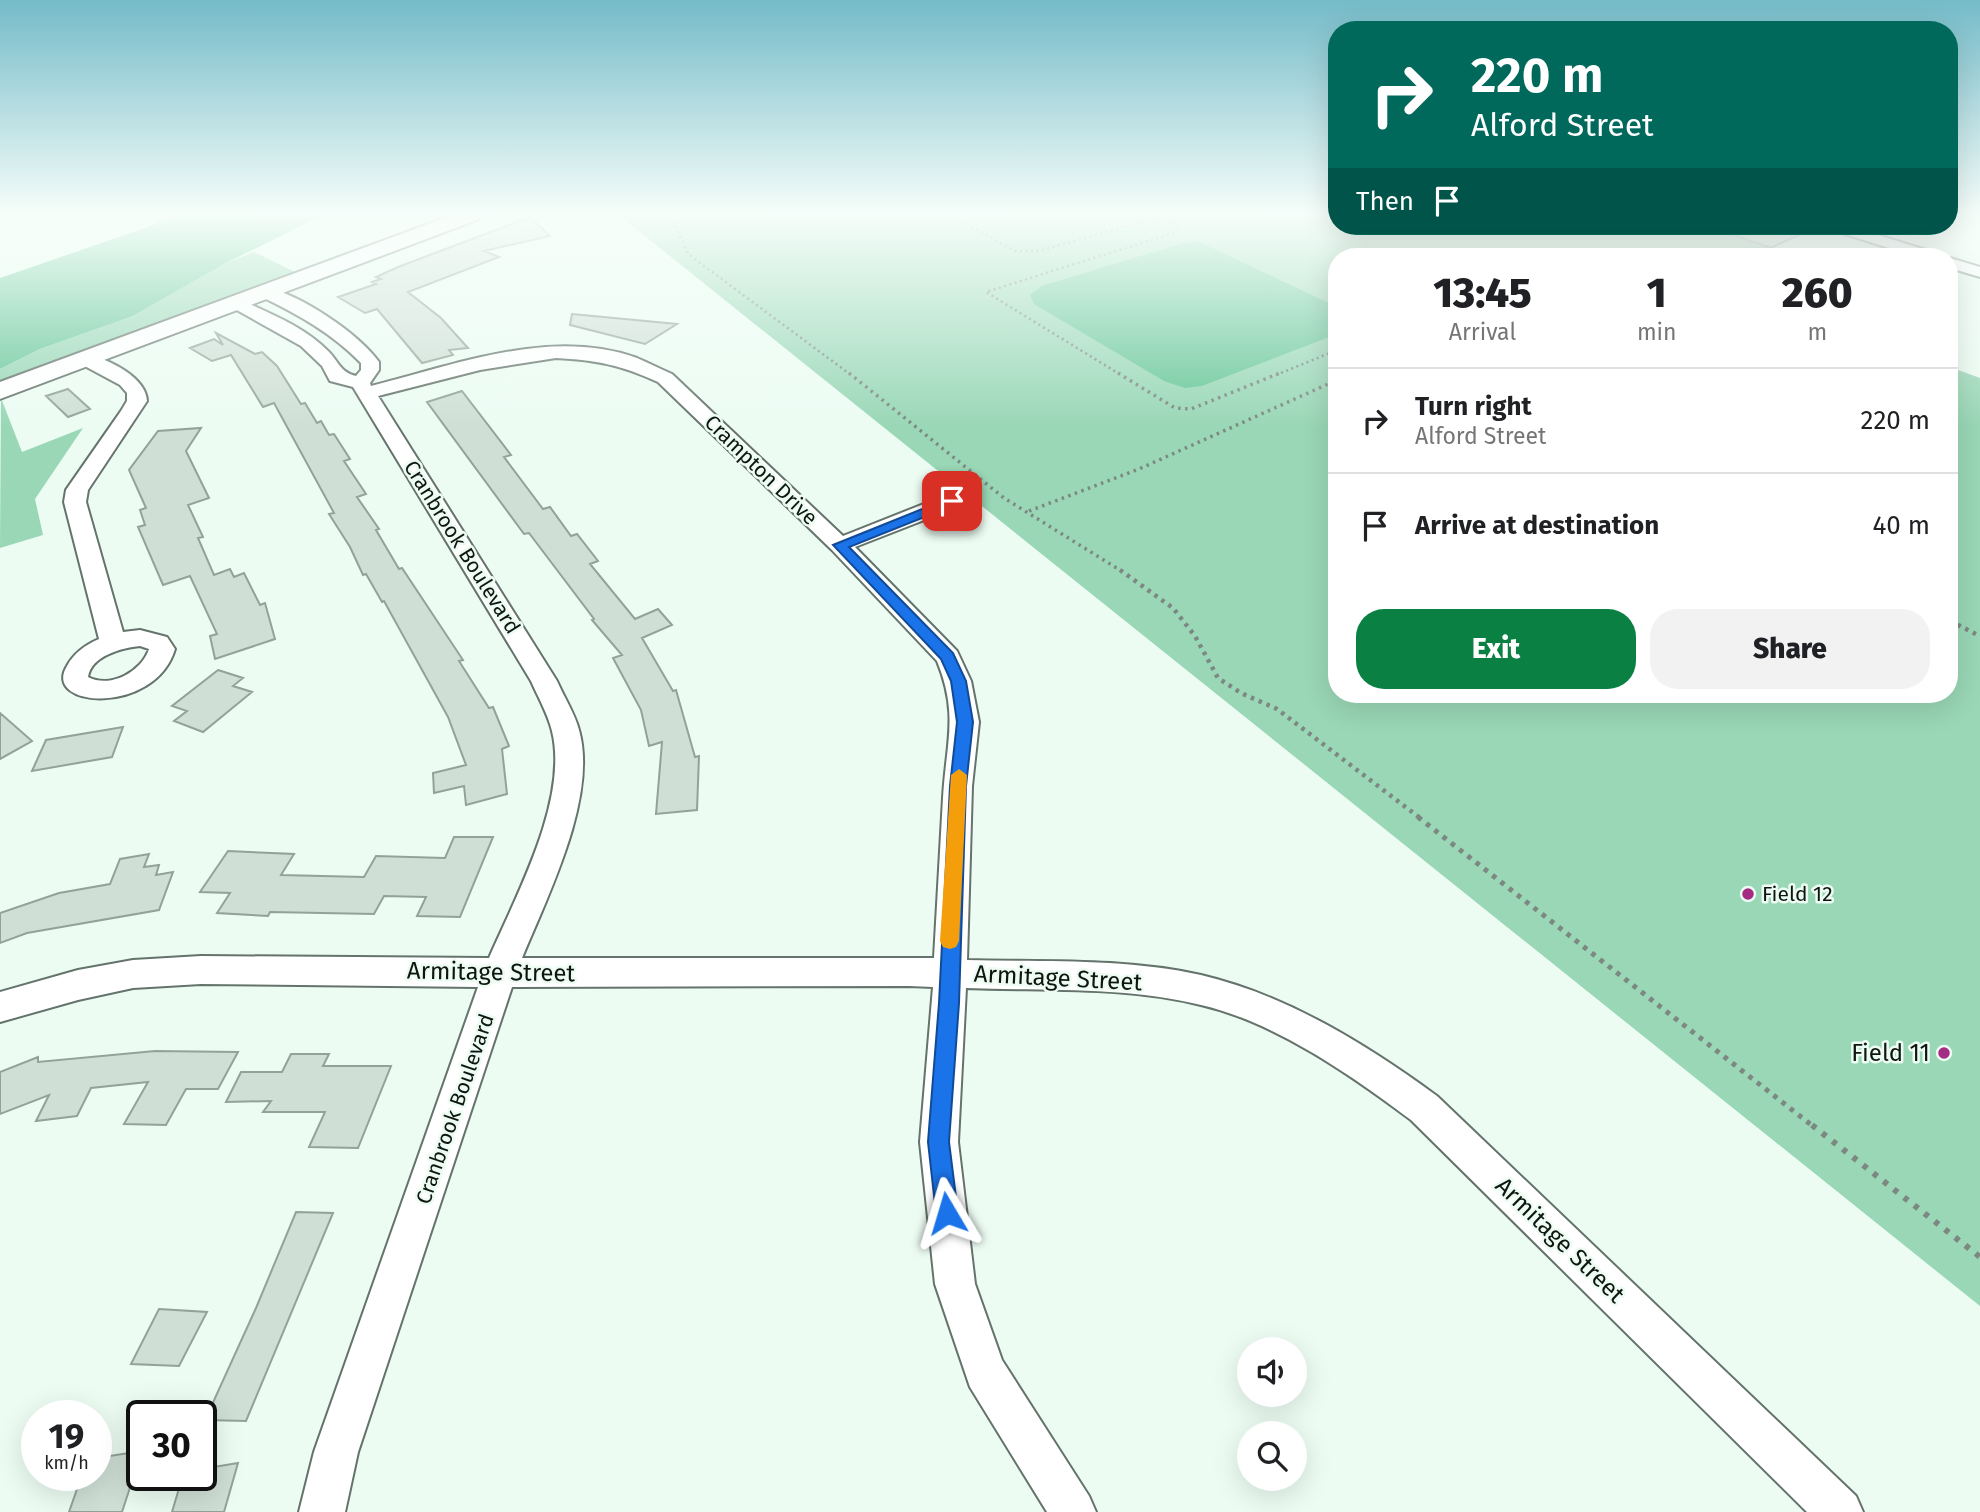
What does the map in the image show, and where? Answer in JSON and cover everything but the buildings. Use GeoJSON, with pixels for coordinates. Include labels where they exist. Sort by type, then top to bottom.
{"type":"FeatureCollection","features":[{"type":"Feature","properties":{"kind":"street"},"geometry":{"type":"LineString","coordinates":[[0,390],[281,287]]}},
{"type":"Feature","properties":{"kind":"street"},"geometry":{"type":"LineString","coordinates":[[266,292],[323,320],[348,339],[370,362],[364,388]]}},
{"type":"Feature","properties":{"kind":"street","name":"Cranbrook Boulevard"},"geometry":{"type":"LineString","coordinates":[[235,304],[306,343],[331,364],[337,377],[364,388],[529,655],[566,731],[570,779],[549,854],[500,972],[336,1451],[322,1512]]}},
{"type":"Feature","properties":{"kind":"street","name":"Crampton Drive"},"geometry":{"type":"LineString","coordinates":[[364,388],[522,355],[584,353],[630,359],[665,378],[840,545],[948,657],[958,681],[965,722],[958,786],[948,973],[949,1003],[939,1142],[956,1284],[985,1372],[1073,1512]]}},
{"type":"Feature","properties":{"kind":"street"},"geometry":{"type":"LineString","coordinates":[[88,359],[127,381],[137,392],[137,401],[77,490],[75,502],[113,643]]}},
{"type":"Feature","properties":{"kind":"street"},"geometry":{"type":"LineString","coordinates":[[840,545],[952,501]]}},
{"type":"Feature","properties":{"kind":"street","name":"Armitage Street"},"geometry":{"type":"LineString","coordinates":[[0,1007],[78,985],[133,974],[201,970],[948,973],[1140,980],[1202,990],[1252,1007],[1307,1033],[1367,1066],[1424,1108],[1840,1512]]}},
{"type":"Feature","properties":{"kind":"path"},"geometry":{"type":"LineString","coordinates":[[732,287],[849,373],[1004,498],[1144,584],[1173,608],[1195,636],[1218,678],[1241,693],[1277,709],[1365,775],[1980,1257]]}},
{"type":"Feature","properties":{"kind":"path"},"geometry":{"type":"LineString","coordinates":[[1003,287],[986,292],[1175,408],[1191,409],[1328,354]]}},
{"type":"Feature","properties":{"kind":"path"},"geometry":{"type":"LineString","coordinates":[[1029,511],[1139,469],[1328,384]]}},
{"type":"Feature","properties":{"kind":"path"},"geometry":{"type":"LineString","coordinates":[[1958,625],[1980,636]]}},
{"type":"Feature","properties":{"kind":"shaded area"},"geometry":{"type":"Polygon","coordinates":[[[0,287],[185,287],[133,316],[40,349],[0,369],[0,287]]]}},
{"type":"Feature","properties":{"kind":"shaded area"},"geometry":{"type":"Polygon","coordinates":[[[185,287],[265,287],[0,384],[0,369],[40,349],[133,316],[185,287]]]}},
{"type":"Feature","properties":{"kind":"shaded area"},"geometry":{"type":"Polygon","coordinates":[[[708,287],[1328,287],[1328,703],[1958,703],[1958,370],[1980,378],[1980,1306],[708,287]]]}},
{"type":"Feature","properties":{"kind":"shaded area"},"geometry":{"type":"Polygon","coordinates":[[[1041,287],[1294,287],[1328,303],[1328,337],[1202,386],[1185,388],[1164,381],[1034,304],[1030,295],[1041,287]]]}},
{"type":"Feature","properties":{"kind":"shaded area"},"geometry":{"type":"Polygon","coordinates":[[[1,398],[22,452],[83,428],[35,499],[43,535],[0,548],[1,398]]]}},
{"type":"Feature","properties":{"kind":"slow traffic"},"geometry":{"type":"LineString","coordinates":[[950,941],[959,775]]}},
{"type":"Feature","properties":{"kind":"place","name":"Field 12"},"geometry":{"type":"Point","coordinates":[1748,894]}},
{"type":"Feature","properties":{"kind":"place","name":"Field 11"},"geometry":{"type":"Point","coordinates":[1944,1053]}},
{"type":"Feature","properties":{"kind":"route"},"geometry":{"type":"LineString","coordinates":[[947,1213],[939,1142],[949,1003],[958,786],[965,722],[958,681],[948,657],[840,545],[952,501]]}}]}
